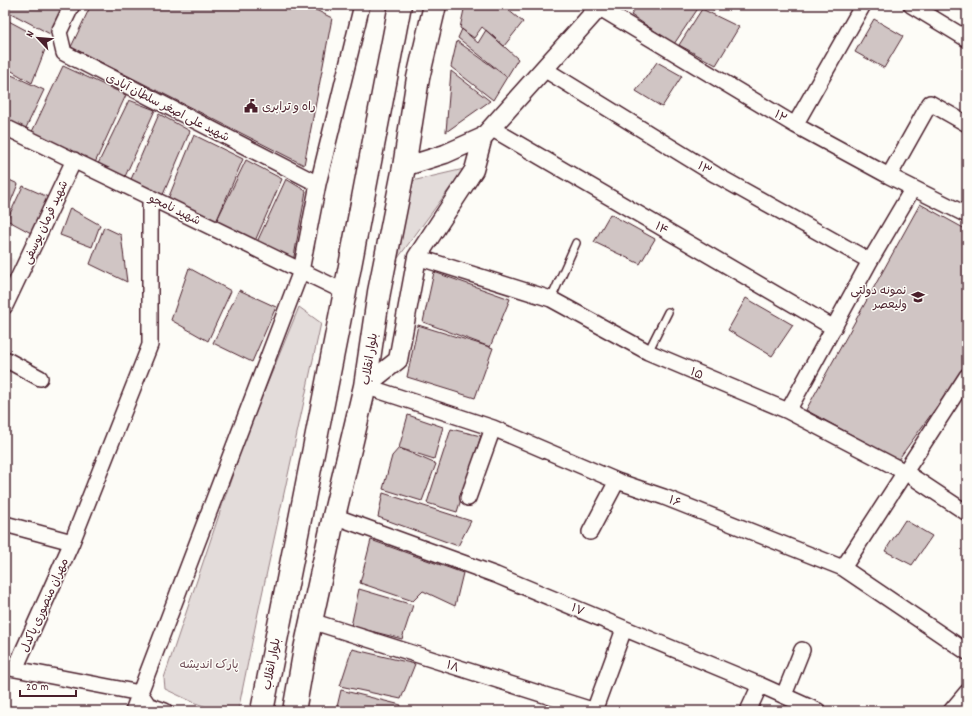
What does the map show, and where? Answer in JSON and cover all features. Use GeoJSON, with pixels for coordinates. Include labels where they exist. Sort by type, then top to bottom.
{"type":"FeatureCollection","features":[{"type":"Feature","properties":{"kind":"main road","name":"بلوار انقلاب"},"geometry":{"type":"LineString","coordinates":[[262,711],[400,5]]}},
{"type":"Feature","properties":{"kind":"main road","name":"بلوار انقلاب"},"geometry":{"type":"LineString","coordinates":[[294,711],[334,516],[365,386],[379,292],[404,167],[418,78],[435,5]]}},
{"type":"Feature","properties":{"kind":"street","name":"شهید علی اصغر سلطان آبادی"},"geometry":{"type":"LineString","coordinates":[[72,5],[59,32],[64,53],[318,184]]}},
{"type":"Feature","properties":{"kind":"street"},"geometry":{"type":"LineString","coordinates":[[133,711],[301,271],[318,184],[362,5]]}},
{"type":"Feature","properties":{"kind":"street"},"geometry":{"type":"LineString","coordinates":[[795,125],[863,5]]}},
{"type":"Feature","properties":{"kind":"street"},"geometry":{"type":"LineString","coordinates":[[911,5],[967,39]]}},
{"type":"Feature","properties":{"kind":"street"},"geometry":{"type":"LineString","coordinates":[[404,167],[445,154],[487,132],[601,6]]}},
{"type":"Feature","properties":{"kind":"street","name":"۱۲"},"geometry":{"type":"LineString","coordinates":[[601,6],[795,125],[889,176],[967,215]]}},
{"type":"Feature","properties":{"kind":"street","name":"۱۳"},"geometry":{"type":"LineString","coordinates":[[544,69],[716,174],[870,261]]}},
{"type":"Feature","properties":{"kind":"street"},"geometry":{"type":"LineString","coordinates":[[889,176],[930,103],[967,124]]}},
{"type":"Feature","properties":{"kind":"street","name":"شهید نامجو"},"geometry":{"type":"LineString","coordinates":[[5,127],[345,292]]}},
{"type":"Feature","properties":{"kind":"street"},"geometry":{"type":"LineString","coordinates":[[365,386],[398,360],[417,257],[474,170],[487,132]]}},
{"type":"Feature","properties":{"kind":"street","name":"۱۴"},"geometry":{"type":"LineString","coordinates":[[487,132],[834,328]]}},
{"type":"Feature","properties":{"kind":"street","name":"شهید فرمان یوسفی"},"geometry":{"type":"LineString","coordinates":[[5,306],[74,160]]}},
{"type":"Feature","properties":{"kind":"street"},"geometry":{"type":"LineString","coordinates":[[788,411],[870,261],[913,188]]}},
{"type":"Feature","properties":{"kind":"street","name":"مهران منصوری پاکدل"},"geometry":{"type":"LineString","coordinates":[[140,693],[10,668],[72,542],[150,345],[150,197]]}},
{"type":"Feature","properties":{"kind":"street","name":"۱۵"},"geometry":{"type":"LineString","coordinates":[[417,257],[551,299],[648,352],[788,411],[905,472],[967,513]]}},
{"type":"Feature","properties":{"kind":"street"},"geometry":{"type":"LineString","coordinates":[[5,359],[40,378]]}},
{"type":"Feature","properties":{"kind":"street"},"geometry":{"type":"LineString","coordinates":[[843,568],[967,376]]}},
{"type":"Feature","properties":{"kind":"street","name":"۱۶"},"geometry":{"type":"LineString","coordinates":[[365,386],[493,428],[617,481],[664,497],[843,568],[967,652]]}},
{"type":"Feature","properties":{"kind":"street"},"geometry":{"type":"LineString","coordinates":[[468,498],[493,428]]}},
{"type":"Feature","properties":{"kind":"street"},"geometry":{"type":"LineString","coordinates":[[590,532],[617,481]]}},
{"type":"Feature","properties":{"kind":"street","name":"۱۷"},"geometry":{"type":"LineString","coordinates":[[334,516],[496,575],[784,695],[818,711]]}},
{"type":"Feature","properties":{"kind":"street"},"geometry":{"type":"LineString","coordinates":[[5,524],[72,542]]}},
{"type":"Feature","properties":{"kind":"street","name":"۱۸"},"geometry":{"type":"LineString","coordinates":[[312,621],[595,711]]}},
{"type":"Feature","properties":{"kind":"street"},"geometry":{"type":"LineString","coordinates":[[595,711],[624,629]]}},
{"type":"Feature","properties":{"kind":"street"},"geometry":{"type":"LineString","coordinates":[[784,695],[802,650]]}},
{"type":"Feature","properties":{"kind":"street"},"geometry":{"type":"LineString","coordinates":[[748,711],[760,685]]}},
{"type":"Feature","properties":{"kind":"street"},"geometry":{"type":"LineString","coordinates":[[951,711],[967,692]]}},
{"type":"Feature","properties":{"kind":"street"},"geometry":{"type":"LineString","coordinates":[[140,693],[148,705],[165,711]]}},
{"type":"Feature","properties":{"kind":"lane"},"geometry":{"type":"LineString","coordinates":[[551,299],[576,243]]}},
{"type":"Feature","properties":{"kind":"lane"},"geometry":{"type":"LineString","coordinates":[[648,352],[668,312]]}},
{"type":"Feature","properties":{"kind":"shaded area"},"geometry":{"type":"Polygon","coordinates":[[[5,255],[15,260],[5,280],[5,255]]]}},
{"type":"Feature","properties":{"kind":"green space"},"geometry":{"type":"Polygon","coordinates":[[[464,169],[398,258],[412,181],[464,169]]]}},
{"type":"Feature","properties":{"kind":"green space","name":"پارک اندیشه"},"geometry":{"type":"Polygon","coordinates":[[[299,307],[321,323],[238,711],[219,711],[195,703],[165,689],[164,678],[246,435],[299,307]]]}},
{"type":"Feature","properties":{"kind":"building"},"geometry":{"type":"Polygon","coordinates":[[[7,5],[64,5],[50,34],[5,10],[7,5]]]}},
{"type":"Feature","properties":{"kind":"building","name":"راه و ترابری"},"geometry":{"type":"Polygon","coordinates":[[[91,5],[306,5],[332,18],[304,165],[71,47],[91,5]]]}},
{"type":"Feature","properties":{"kind":"building"},"geometry":{"type":"Polygon","coordinates":[[[465,5],[502,5],[523,22],[504,46],[482,27],[474,38],[460,28],[465,5]]]}},
{"type":"Feature","properties":{"kind":"building"},"geometry":{"type":"Polygon","coordinates":[[[638,5],[695,5],[699,7],[674,44],[631,15],[638,5]]]}},
{"type":"Feature","properties":{"kind":"building"},"geometry":{"type":"Polygon","coordinates":[[[706,5],[717,5],[714,10],[706,5]]]}},
{"type":"Feature","properties":{"kind":"building"},"geometry":{"type":"Polygon","coordinates":[[[702,9],[739,27],[716,65],[679,45],[702,9]]]}},
{"type":"Feature","properties":{"kind":"building"},"geometry":{"type":"Polygon","coordinates":[[[5,19],[48,42],[32,83],[5,67],[5,19]]]}},
{"type":"Feature","properties":{"kind":"building"},"geometry":{"type":"Polygon","coordinates":[[[874,19],[903,36],[884,68],[855,52],[874,19]]]}},
{"type":"Feature","properties":{"kind":"building"},"geometry":{"type":"Polygon","coordinates":[[[462,29],[478,43],[486,30],[518,59],[507,77],[458,38],[462,29]]]}},
{"type":"Feature","properties":{"kind":"building"},"geometry":{"type":"Polygon","coordinates":[[[457,41],[507,77],[493,100],[451,67],[457,41]]]}},
{"type":"Feature","properties":{"kind":"building"},"geometry":{"type":"Polygon","coordinates":[[[657,62],[682,76],[662,107],[636,91],[657,62]]]}},
{"type":"Feature","properties":{"kind":"building"},"geometry":{"type":"Polygon","coordinates":[[[63,66],[126,95],[94,165],[30,136],[63,66]]]}},
{"type":"Feature","properties":{"kind":"building"},"geometry":{"type":"Polygon","coordinates":[[[451,71],[490,101],[446,132],[451,71]]]}},
{"type":"Feature","properties":{"kind":"building"},"geometry":{"type":"Polygon","coordinates":[[[5,72],[44,90],[25,130],[5,121],[5,72]]]}},
{"type":"Feature","properties":{"kind":"building"},"geometry":{"type":"Polygon","coordinates":[[[129,100],[155,110],[123,181],[96,168],[129,100]]]}},
{"type":"Feature","properties":{"kind":"building"},"geometry":{"type":"Polygon","coordinates":[[[159,114],[190,131],[162,197],[129,184],[159,114]]]}},
{"type":"Feature","properties":{"kind":"building"},"geometry":{"type":"Polygon","coordinates":[[[194,135],[243,159],[216,222],[168,199],[194,135]]]}},
{"type":"Feature","properties":{"kind":"building"},"geometry":{"type":"Polygon","coordinates":[[[246,160],[282,179],[255,241],[216,222],[246,160]]]}},
{"type":"Feature","properties":{"kind":"building"},"geometry":{"type":"Polygon","coordinates":[[[5,178],[18,184],[5,216],[5,178]]]}},
{"type":"Feature","properties":{"kind":"building"},"geometry":{"type":"Polygon","coordinates":[[[286,179],[306,191],[293,262],[257,242],[286,179]]]}},
{"type":"Feature","properties":{"kind":"building"},"geometry":{"type":"Polygon","coordinates":[[[23,186],[48,197],[31,233],[7,220],[23,186]]]}},
{"type":"Feature","properties":{"kind":"building","name":"نمونه دولتی ولیعصر"},"geometry":{"type":"Polygon","coordinates":[[[920,204],[967,230],[967,365],[898,460],[806,410],[920,204]]]}},
{"type":"Feature","properties":{"kind":"building"},"geometry":{"type":"Polygon","coordinates":[[[70,208],[100,225],[92,247],[60,235],[70,208]]]}},
{"type":"Feature","properties":{"kind":"building"},"geometry":{"type":"Polygon","coordinates":[[[610,214],[655,239],[640,264],[594,242],[610,214]]]}},
{"type":"Feature","properties":{"kind":"building"},"geometry":{"type":"Polygon","coordinates":[[[104,227],[121,235],[127,282],[90,264],[104,227]]]}},
{"type":"Feature","properties":{"kind":"building"},"geometry":{"type":"Polygon","coordinates":[[[189,268],[231,291],[208,341],[171,320],[189,268]]]}},
{"type":"Feature","properties":{"kind":"building"},"geometry":{"type":"Polygon","coordinates":[[[434,272],[510,299],[490,347],[423,322],[434,272]]]}},
{"type":"Feature","properties":{"kind":"building"},"geometry":{"type":"Polygon","coordinates":[[[239,290],[276,307],[252,362],[213,343],[239,290]]]}},
{"type":"Feature","properties":{"kind":"building"},"geometry":{"type":"Polygon","coordinates":[[[746,298],[793,325],[772,356],[728,330],[746,298]]]}},
{"type":"Feature","properties":{"kind":"building"},"geometry":{"type":"Polygon","coordinates":[[[418,325],[493,348],[475,398],[407,377],[418,325]]]}},
{"type":"Feature","properties":{"kind":"building"},"geometry":{"type":"Polygon","coordinates":[[[408,415],[443,427],[434,459],[399,448],[408,415]]]}},
{"type":"Feature","properties":{"kind":"building"},"geometry":{"type":"Polygon","coordinates":[[[451,429],[481,436],[457,512],[427,503],[451,429]]]}},
{"type":"Feature","properties":{"kind":"building"},"geometry":{"type":"Polygon","coordinates":[[[399,448],[436,464],[422,501],[383,489],[392,456],[399,448]]]}},
{"type":"Feature","properties":{"kind":"building"},"geometry":{"type":"Polygon","coordinates":[[[383,493],[471,521],[458,546],[378,517],[383,493]]]}},
{"type":"Feature","properties":{"kind":"building"},"geometry":{"type":"Polygon","coordinates":[[[905,520],[932,536],[912,565],[885,551],[905,520]]]}},
{"type":"Feature","properties":{"kind":"building"},"geometry":{"type":"Polygon","coordinates":[[[371,540],[463,573],[455,606],[423,591],[413,601],[360,583],[371,540]]]}},
{"type":"Feature","properties":{"kind":"building"},"geometry":{"type":"Polygon","coordinates":[[[359,589],[413,605],[402,639],[351,626],[359,589]]]}},
{"type":"Feature","properties":{"kind":"building"},"geometry":{"type":"Polygon","coordinates":[[[352,649],[415,664],[401,699],[340,686],[352,649]]]}},
{"type":"Feature","properties":{"kind":"building"},"geometry":{"type":"Polygon","coordinates":[[[341,690],[401,705],[399,711],[336,711],[341,690]]]}},
{"type":"Feature","properties":{"kind":"place","name":"راه و ترابری"},"geometry":{"type":"Point","coordinates":[251,106]}},
{"type":"Feature","properties":{"kind":"place","name":"نمونه دولتی ولیعصر"},"geometry":{"type":"Point","coordinates":[918,297]}}]}
